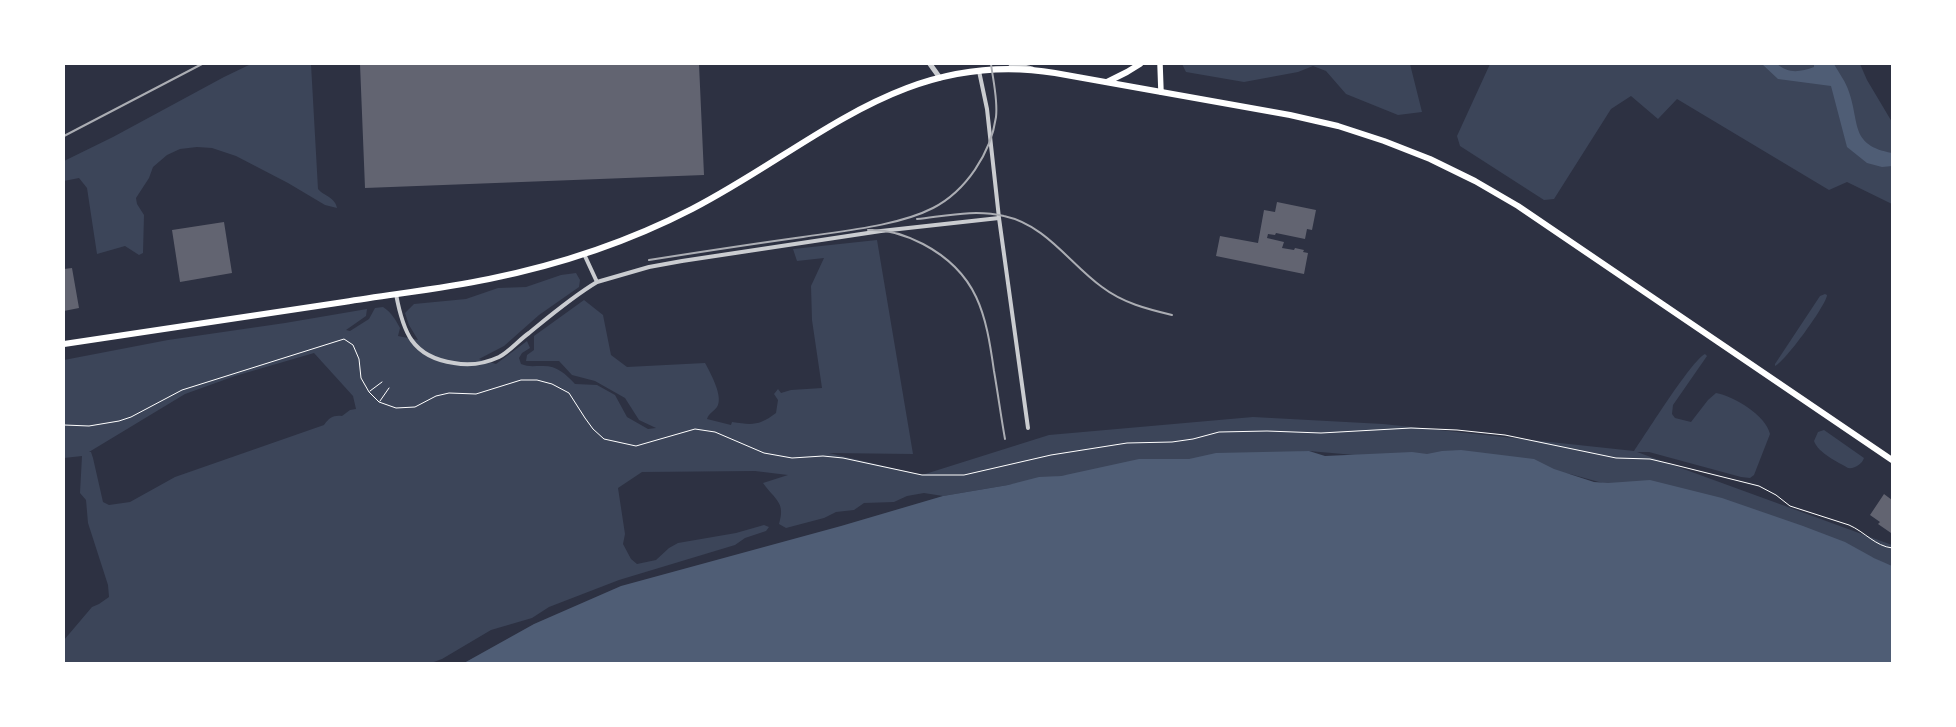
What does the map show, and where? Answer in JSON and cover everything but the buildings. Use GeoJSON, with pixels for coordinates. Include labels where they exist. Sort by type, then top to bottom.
{"type":"FeatureCollection","features":[{"type":"Feature","properties":{"kind":"main road"},"geometry":{"type":"LineString","coordinates":[[1107,82],[1140,64]]}},
{"type":"Feature","properties":{"kind":"main road"},"geometry":{"type":"LineString","coordinates":[[1160,64],[1160,92]]}},
{"type":"Feature","properties":{"kind":"main road"},"geometry":{"type":"LineString","coordinates":[[64,344],[488,279],[584,254],[653,228],[691,210],[835,122],[872,102],[911,86],[979,70],[1033,70],[1290,115],[1338,126],[1400,147],[1452,169],[1526,211],[1892,460]]}},
{"type":"Feature","properties":{"kind":"street"},"geometry":{"type":"LineString","coordinates":[[930,64],[940,78]]}},
{"type":"Feature","properties":{"kind":"street"},"geometry":{"type":"LineString","coordinates":[[1011,64],[1033,70]]}},
{"type":"Feature","properties":{"kind":"street"},"geometry":{"type":"LineString","coordinates":[[979,70],[987,109],[999,218],[1028,428]]}},
{"type":"Feature","properties":{"kind":"street"},"geometry":{"type":"LineString","coordinates":[[396,294],[400,317],[409,337],[420,349],[432,358],[440,361],[472,366],[500,357],[555,311],[596,282],[649,267],[881,231],[999,218]]}},
{"type":"Feature","properties":{"kind":"street"},"geometry":{"type":"LineString","coordinates":[[584,254],[596,282]]}},
{"type":"Feature","properties":{"kind":"path"},"geometry":{"type":"LineString","coordinates":[[64,425],[89,426],[118,421],[131,417],[182,390],[344,339],[353,345],[360,359],[361,378],[369,392],[380,402],[396,408],[407,408],[423,404],[436,396],[449,393],[476,394],[521,380],[537,380],[552,384],[569,393],[593,429],[604,439],[636,446],[650,444],[673,434],[696,429],[714,432],[764,453],[792,458],[823,456],[844,458],[922,475],[964,475],[1051,455],[1127,443],[1172,442],[1219,432],[1321,433],[1411,428],[1481,432],[1514,436],[1616,458],[1650,459],[1759,486],[1776,494],[1790,506],[1849,525],[1874,542],[1892,548]]}},
{"type":"Feature","properties":{"kind":"path"},"geometry":{"type":"LineString","coordinates":[[369,392],[382,382]]}},
{"type":"Feature","properties":{"kind":"path"},"geometry":{"type":"LineString","coordinates":[[380,402],[389,388]]}},
{"type":"Feature","properties":{"kind":"shaded area"},"geometry":{"type":"Polygon","coordinates":[[[251,64],[311,64],[318,189],[334,201],[337,208],[325,205],[236,156],[212,148],[180,149],[167,155],[153,167],[149,178],[136,198],[137,204],[144,215],[143,253],[139,255],[125,246],[97,254],[87,188],[79,178],[64,181],[64,161],[251,64]]]}},
{"type":"Feature","properties":{"kind":"shaded area"},"geometry":{"type":"Polygon","coordinates":[[[1182,64],[1410,64],[1422,112],[1398,115],[1346,94],[1326,71],[1313,66],[1298,72],[1244,82],[1186,72],[1182,64]]]}},
{"type":"Feature","properties":{"kind":"shaded area"},"geometry":{"type":"Polygon","coordinates":[[[1490,64],[1860,64],[1867,80],[1892,122],[1892,204],[1847,182],[1829,190],[1677,99],[1658,119],[1631,96],[1611,109],[1554,199],[1544,200],[1460,146],[1457,136],[1490,64]]]}},
{"type":"Feature","properties":{"kind":"shaded area"},"geometry":{"type":"Polygon","coordinates":[[[1762,64],[1777,64],[1790,71],[1795,71],[1814,67],[1814,64],[1834,64],[1848,88],[1859,132],[1869,145],[1892,153],[1892,166],[1882,167],[1867,163],[1847,147],[1831,86],[1778,79],[1762,64]]]}},
{"type":"Feature","properties":{"kind":"shaded area"},"geometry":{"type":"Polygon","coordinates":[[[877,240],[913,454],[829,453],[922,475],[1049,435],[1253,417],[1383,424],[1634,451],[1680,383],[1698,359],[1705,354],[1707,356],[1673,405],[1672,414],[1675,418],[1691,422],[1716,393],[1740,402],[1756,413],[1770,434],[1754,475],[1750,478],[1741,477],[1649,452],[1637,452],[1892,545],[1892,568],[1874,558],[1570,474],[1309,451],[1061,476],[943,496],[924,493],[907,496],[894,502],[864,503],[854,510],[836,512],[824,518],[786,528],[779,524],[781,511],[778,502],[763,483],[788,475],[755,471],[642,472],[618,488],[625,534],[623,544],[631,559],[637,564],[656,560],[669,548],[678,543],[736,533],[764,525],[769,527],[766,531],[745,538],[735,545],[619,580],[549,607],[532,618],[491,630],[442,659],[431,663],[64,663],[64,640],[92,607],[109,597],[108,585],[88,523],[86,500],[80,493],[82,456],[64,458],[64,360],[168,340],[367,309],[366,316],[346,330],[350,331],[369,319],[375,308],[383,307],[391,314],[400,328],[398,336],[418,340],[409,325],[405,313],[414,304],[466,299],[498,288],[526,287],[561,275],[576,273],[580,280],[579,287],[539,315],[504,346],[479,359],[496,364],[527,341],[530,348],[522,353],[519,358],[521,364],[556,368],[575,384],[597,385],[615,395],[627,417],[648,429],[656,428],[639,420],[625,398],[595,381],[572,375],[559,361],[526,361],[527,355],[534,350],[534,336],[584,300],[603,315],[611,355],[627,367],[705,363],[716,385],[719,397],[717,407],[707,419],[731,425],[732,422],[755,424],[776,413],[778,400],[774,394],[778,389],[781,393],[791,390],[822,388],[812,320],[811,286],[824,258],[797,261],[793,249],[877,240]],[[314,353],[235,376],[185,394],[89,452],[91,452],[93,458],[103,502],[109,505],[130,502],[175,477],[324,425],[328,420],[336,416],[342,416],[350,410],[356,409],[353,396],[314,353]]]}},
{"type":"Feature","properties":{"kind":"shaded area"},"geometry":{"type":"Polygon","coordinates":[[[1827,295],[1825,300],[1813,320],[1796,344],[1775,366],[1820,296],[1827,295]]]}},
{"type":"Feature","properties":{"kind":"shaded area"},"geometry":{"type":"Polygon","coordinates":[[[1824,430],[1864,458],[1862,462],[1856,467],[1848,468],[1824,453],[1814,441],[1818,432],[1824,430]]]}},
{"type":"Feature","properties":{"kind":"shaded area"},"geometry":{"type":"Polygon","coordinates":[[[1461,450],[1534,459],[1554,469],[1594,482],[1650,480],[1722,498],[1845,542],[1892,566],[1892,663],[464,663],[534,624],[621,586],[943,496],[1008,485],[1039,477],[1061,476],[1139,459],[1189,459],[1216,453],[1309,451],[1325,456],[1412,452],[1427,454],[1461,450]]]}},
{"type":"Feature","properties":{"kind":"railway"},"geometry":{"type":"LineString","coordinates":[[64,136],[202,64]]}},
{"type":"Feature","properties":{"kind":"railway"},"geometry":{"type":"LineString","coordinates":[[649,260],[887,224],[933,208],[945,201],[966,181],[975,170],[989,144],[996,117],[996,97],[991,64]]}},
{"type":"Feature","properties":{"kind":"railway"},"geometry":{"type":"LineString","coordinates":[[917,219],[982,213],[1004,216],[1019,221],[1045,236],[1110,293],[1136,305],[1172,315]]}},
{"type":"Feature","properties":{"kind":"railway"},"geometry":{"type":"LineString","coordinates":[[868,230],[896,233],[923,244],[942,255],[968,282],[983,313],[991,350],[1005,439]]}}]}
